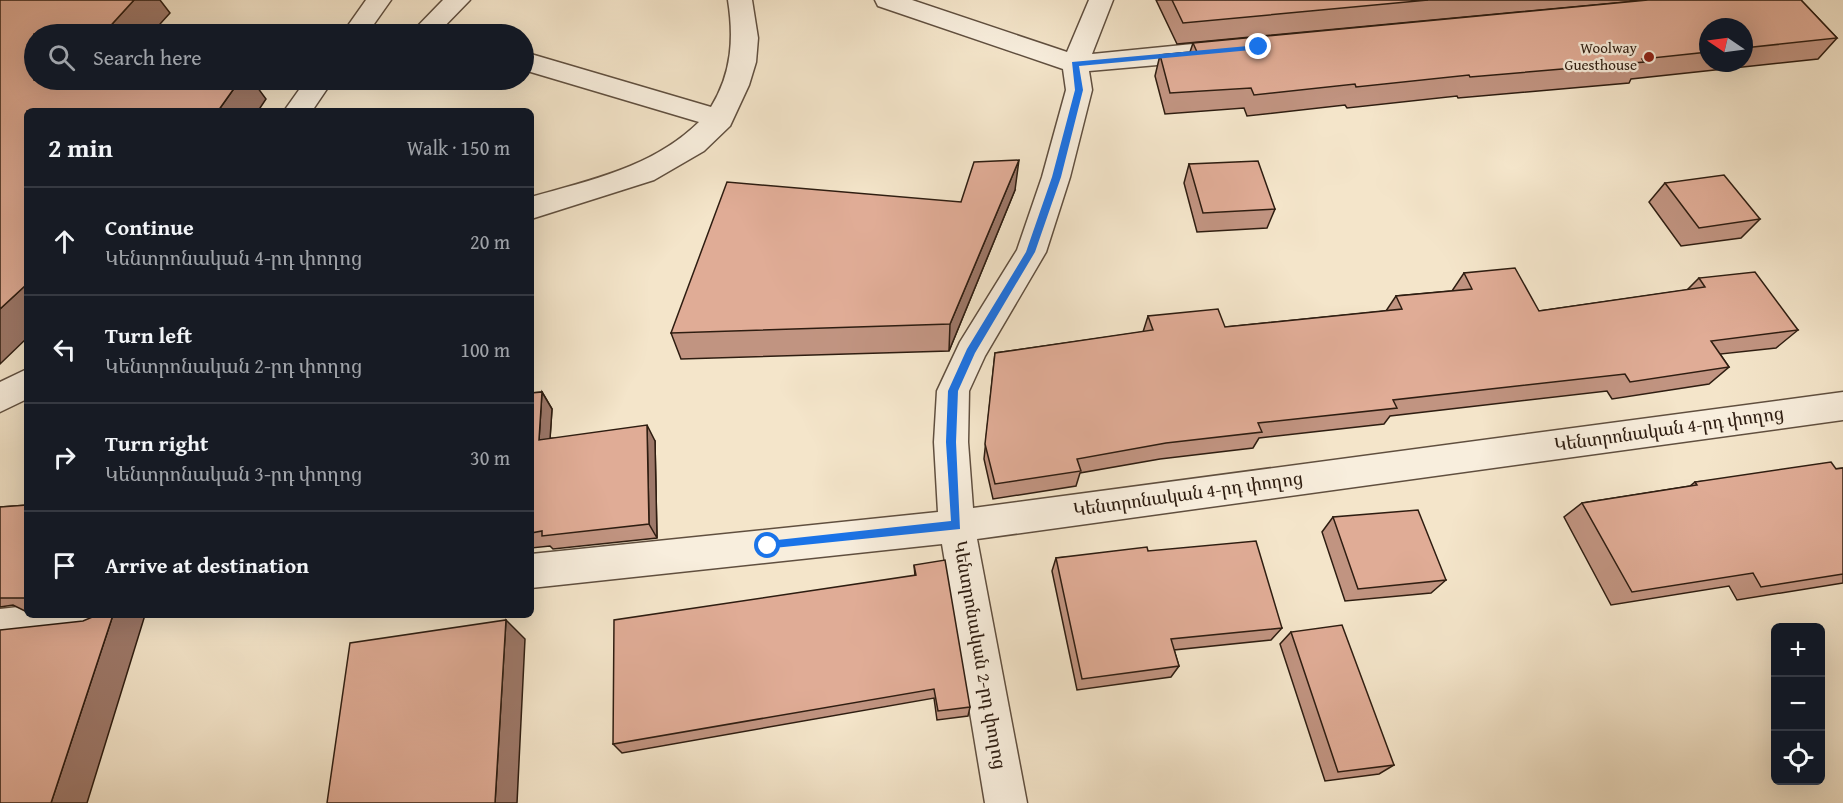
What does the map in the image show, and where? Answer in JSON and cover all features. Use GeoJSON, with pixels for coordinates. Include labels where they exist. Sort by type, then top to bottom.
{"type":"FeatureCollection","features":[{"type":"Feature","properties":{"kind":"street"},"geometry":{"type":"LineString","coordinates":[[361,24],[378,0]]}},
{"type":"Feature","properties":{"kind":"street"},"geometry":{"type":"LineString","coordinates":[[436,24],[458,0]]}},
{"type":"Feature","properties":{"kind":"street"},"geometry":{"type":"LineString","coordinates":[[534,207],[645,173],[685,153],[720,119],[743,71],[745,24],[740,0]]}},
{"type":"Feature","properties":{"kind":"street"},"geometry":{"type":"LineString","coordinates":[[887,0],[1075,64],[1229,50]]}},
{"type":"Feature","properties":{"kind":"street","name":"Կենտրոնական 2-րդ փողոց"},"geometry":{"type":"LineString","coordinates":[[1006,803],[957,526],[951,442],[953,391],[971,351],[1030,252],[1056,177],[1079,90],[1075,64],[1101,0]]}},
{"type":"Feature","properties":{"kind":"street"},"geometry":{"type":"LineString","coordinates":[[534,64],[720,119]]}},
{"type":"Feature","properties":{"kind":"street"},"geometry":{"type":"LineString","coordinates":[[300,108],[313,90]]}},
{"type":"Feature","properties":{"kind":"street"},"geometry":{"type":"LineString","coordinates":[[0,398],[24,385]]}},
{"type":"Feature","properties":{"kind":"street","name":"Կենտրոնական 4-րդ փողոց"},"geometry":{"type":"LineString","coordinates":[[534,571],[957,526],[1843,406]]}},
{"type":"Feature","properties":{"kind":"street"},"geometry":{"type":"LineString","coordinates":[[0,627],[84,618]]}},
{"type":"Feature","properties":{"kind":"building"},"geometry":{"type":"Polygon","coordinates":[[[0,0],[134,0],[112,24],[24,24],[24,90],[233,90],[220,108],[24,108],[24,287],[0,309],[0,0]]]}},
{"type":"Feature","properties":{"kind":"building"},"geometry":{"type":"Polygon","coordinates":[[[1172,0],[1428,0],[1183,23],[1172,0]]]}},
{"type":"Feature","properties":{"kind":"building"},"geometry":{"type":"Polygon","coordinates":[[[1648,0],[1801,0],[1837,38],[1753,47],[1753,18],[1699,18],[1699,53],[1642,59],[1644,62],[1470,77],[1469,75],[1356,87],[1355,84],[1254,95],[1251,88],[1170,93],[1160,55],[1197,52],[1193,43],[1648,0]]]}},
{"type":"Feature","properties":{"kind":"building"},"geometry":{"type":"Polygon","coordinates":[[[1019,160],[950,324],[671,333],[727,182],[961,202],[974,162],[1019,160]]]}},
{"type":"Feature","properties":{"kind":"building"},"geometry":{"type":"Polygon","coordinates":[[[1258,161],[1275,209],[1203,213],[1189,164],[1258,161]]]}},
{"type":"Feature","properties":{"kind":"building"},"geometry":{"type":"Polygon","coordinates":[[[1724,175],[1760,219],[1699,228],[1665,183],[1724,175]]]}},
{"type":"Feature","properties":{"kind":"building"},"geometry":{"type":"Polygon","coordinates":[[[1515,268],[1539,311],[1705,287],[1699,278],[1755,272],[1798,330],[1711,341],[1729,367],[1630,382],[1625,374],[1393,400],[1397,408],[1258,423],[1262,432],[1166,443],[1077,459],[1081,471],[995,484],[985,444],[995,353],[1153,330],[1148,316],[1218,309],[1225,327],[1402,309],[1396,296],[1472,289],[1464,273],[1515,268]]]}},
{"type":"Feature","properties":{"kind":"building"},"geometry":{"type":"Polygon","coordinates":[[[542,392],[539,440],[647,425],[649,524],[542,536],[542,531],[534,532],[534,393],[542,392]]]}},
{"type":"Feature","properties":{"kind":"building"},"geometry":{"type":"Polygon","coordinates":[[[1831,462],[1836,469],[1843,468],[1843,574],[1761,587],[1753,573],[1632,592],[1582,503],[1697,485],[1695,482],[1831,462]]]}},
{"type":"Feature","properties":{"kind":"building"},"geometry":{"type":"Polygon","coordinates":[[[24,505],[24,598],[0,598],[0,507],[24,505]]]}},
{"type":"Feature","properties":{"kind":"building"},"geometry":{"type":"Polygon","coordinates":[[[1418,510],[1446,580],[1358,589],[1333,517],[1418,510]]]}},
{"type":"Feature","properties":{"kind":"building"},"geometry":{"type":"Polygon","coordinates":[[[1256,541],[1282,628],[1171,639],[1179,666],[1082,679],[1056,558],[1147,547],[1148,551],[1256,541]]]}},
{"type":"Feature","properties":{"kind":"building"},"geometry":{"type":"Polygon","coordinates":[[[945,560],[970,707],[938,711],[934,689],[613,744],[614,620],[916,575],[914,565],[945,560]]]}},
{"type":"Feature","properties":{"kind":"building"},"geometry":{"type":"Polygon","coordinates":[[[90,618],[112,618],[51,803],[0,803],[0,630],[83,621],[90,618]]]}},
{"type":"Feature","properties":{"kind":"building"},"geometry":{"type":"Polygon","coordinates":[[[506,620],[495,803],[327,803],[350,643],[506,620]]]}},
{"type":"Feature","properties":{"kind":"building"},"geometry":{"type":"Polygon","coordinates":[[[1342,625],[1394,765],[1338,772],[1291,632],[1342,625]]]}},
{"type":"Feature","properties":{"kind":"place","name":"Woolway Guesthouse"},"geometry":{"type":"Point","coordinates":[1649,57]}},
{"type":"Feature","properties":{"kind":"route"},"geometry":{"type":"LineString","coordinates":[[768,546],[957,526],[951,442],[953,391],[971,351],[1030,252],[1056,177],[1079,90],[1075,64],[1259,47]]}}]}
